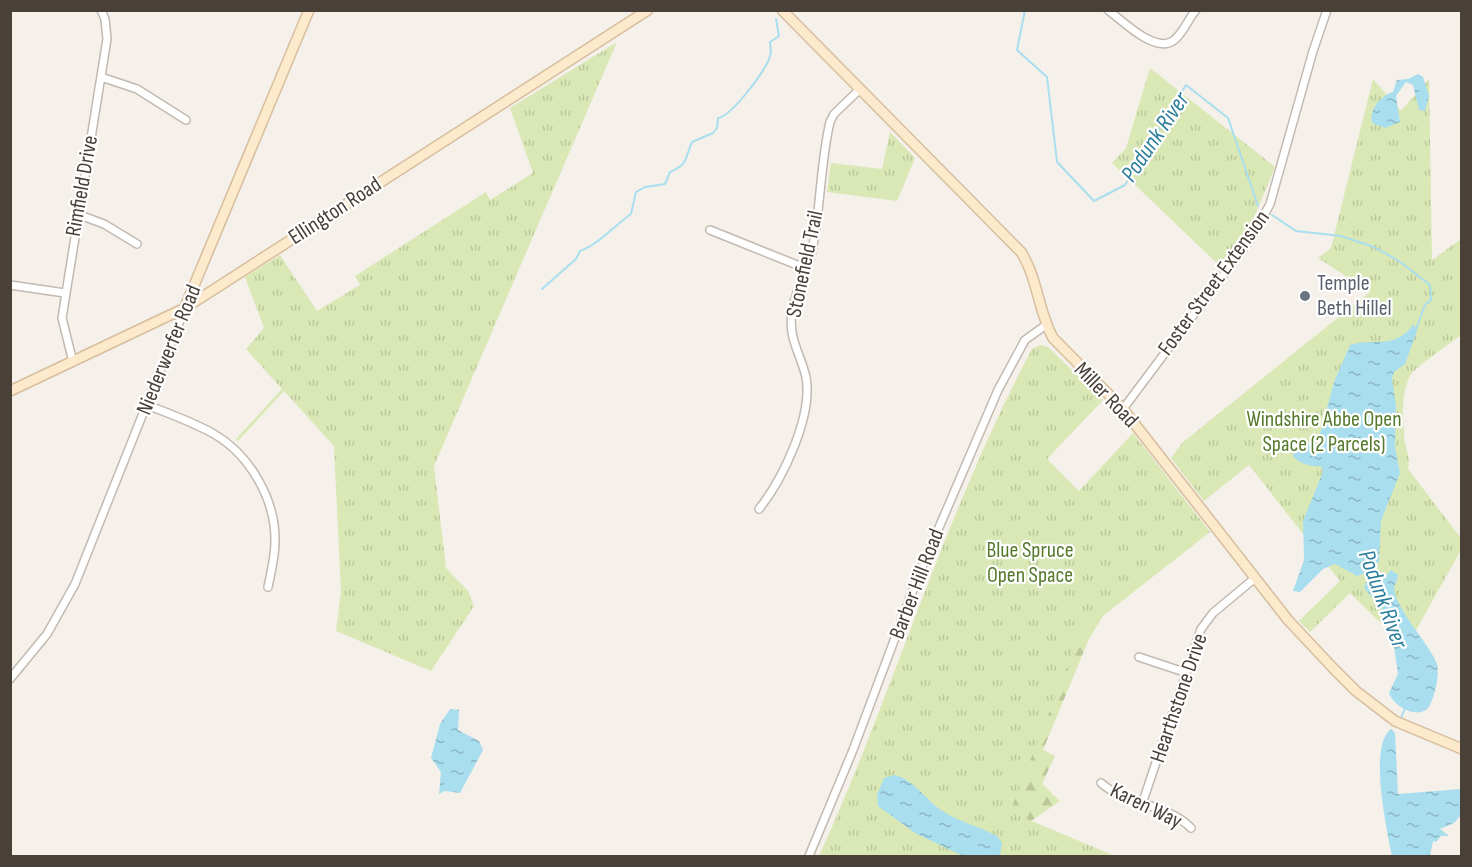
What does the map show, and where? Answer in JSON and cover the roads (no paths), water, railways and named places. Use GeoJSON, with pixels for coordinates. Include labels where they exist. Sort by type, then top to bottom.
{"type":"FeatureCollection","features":[{"type":"Feature","properties":{"kind":"street","name":"Rimfield Drive"},"geometry":{"type":"LineString","coordinates":[[73,362],[62,318],[76,214],[107,39],[105,19],[101,10]]}},
{"type":"Feature","properties":{"kind":"street","name":"Niederwerfer Road"},"geometry":{"type":"LineString","coordinates":[[10,679],[47,634],[62,609],[309,10]]}},
{"type":"Feature","properties":{"kind":"street","name":"Ellington Road"},"geometry":{"type":"LineString","coordinates":[[10,391],[185,308],[648,10]]}},
{"type":"Feature","properties":{"kind":"street","name":"Miller Road"},"geometry":{"type":"LineString","coordinates":[[782,10],[1021,252],[1034,279],[1046,326],[1061,349],[1123,409],[1288,620],[1356,691],[1395,721],[1461,749]]}},
{"type":"Feature","properties":{"kind":"street"},"geometry":{"type":"LineString","coordinates":[[1108,10],[1152,42],[1162,44],[1176,38],[1196,10]]}},
{"type":"Feature","properties":{"kind":"street","name":"Foster Street Extension"},"geometry":{"type":"LineString","coordinates":[[1123,409],[1254,234],[1270,204],[1313,51],[1328,10]]}},
{"type":"Feature","properties":{"kind":"street"},"geometry":{"type":"LineString","coordinates":[[101,77],[137,89],[186,120]]}},
{"type":"Feature","properties":{"kind":"street","name":"Stonefield Trail"},"geometry":{"type":"LineString","coordinates":[[759,509],[773,491],[803,418],[807,398],[806,377],[791,335],[792,309],[812,250],[830,123],[834,114],[859,90]]}},
{"type":"Feature","properties":{"kind":"street"},"geometry":{"type":"LineString","coordinates":[[76,214],[104,224],[137,244]]}},
{"type":"Feature","properties":{"kind":"street"},"geometry":{"type":"LineString","coordinates":[[710,230],[807,269]]}},
{"type":"Feature","properties":{"kind":"street"},"geometry":{"type":"LineString","coordinates":[[10,285],[64,293]]}},
{"type":"Feature","properties":{"kind":"street","name":"Barber Hill Road"},"geometry":{"type":"LineString","coordinates":[[809,856],[853,750],[919,574],[998,390],[1025,340],[1046,326]]}},
{"type":"Feature","properties":{"kind":"street"},"geometry":{"type":"LineString","coordinates":[[147,405],[216,435],[233,448],[251,468],[262,485],[274,521],[274,558],[268,587]]}},
{"type":"Feature","properties":{"kind":"street","name":"Hearthstone Drive"},"geometry":{"type":"LineString","coordinates":[[1142,804],[1184,672],[1201,629],[1255,578]]}},
{"type":"Feature","properties":{"kind":"street"},"geometry":{"type":"LineString","coordinates":[[1138,657],[1184,672]]}},
{"type":"Feature","properties":{"kind":"street","name":"Karen Way"},"geometry":{"type":"LineString","coordinates":[[1101,783],[1111,792],[1180,818],[1191,828]]}},
{"type":"Feature","properties":{"kind":"water"},"geometry":{"type":"Polygon","coordinates":[[[1418,74],[1423,77],[1429,96],[1425,111],[1419,110],[1413,85],[1406,82],[1396,96],[1400,122],[1385,128],[1372,123],[1372,113],[1376,104],[1393,92],[1397,80],[1408,79],[1418,74]]]}},
{"type":"Feature","properties":{"kind":"water"},"geometry":{"type":"Polygon","coordinates":[[[1414,324],[1417,331],[1405,364],[1394,372],[1392,379],[1396,406],[1395,447],[1400,473],[1381,521],[1379,562],[1371,571],[1357,576],[1335,564],[1323,569],[1300,592],[1293,591],[1304,560],[1303,521],[1323,472],[1321,466],[1298,461],[1293,456],[1293,449],[1304,442],[1317,445],[1334,382],[1350,345],[1384,342],[1399,338],[1414,324]]]}},
{"type":"Feature","properties":{"kind":"water"},"geometry":{"type":"Polygon","coordinates":[[[1391,570],[1398,575],[1394,588],[1400,605],[1437,664],[1438,674],[1434,694],[1430,705],[1422,712],[1405,709],[1391,698],[1389,693],[1398,674],[1394,647],[1388,635],[1385,613],[1364,588],[1366,582],[1380,582],[1391,570]]]}},
{"type":"Feature","properties":{"kind":"water"},"geometry":{"type":"Polygon","coordinates":[[[450,709],[459,710],[458,730],[479,741],[483,750],[460,793],[445,791],[439,794],[441,772],[431,758],[440,724],[450,709]]]}},
{"type":"Feature","properties":{"kind":"water"},"geometry":{"type":"Polygon","coordinates":[[[1391,729],[1395,733],[1398,794],[1461,789],[1461,815],[1454,823],[1440,829],[1449,836],[1441,836],[1436,842],[1433,841],[1430,856],[1392,856],[1383,809],[1380,770],[1384,738],[1391,729]]]}},
{"type":"Feature","properties":{"kind":"water"},"geometry":{"type":"Polygon","coordinates":[[[895,775],[915,786],[944,812],[997,836],[1002,843],[1000,856],[963,856],[915,833],[878,806],[877,795],[884,778],[895,775]]]}},
{"type":"Feature","properties":{"kind":"waterway","name":"Podunk River"},"geometry":{"type":"LineString","coordinates":[[1025,10],[1017,50],[1047,77],[1057,162],[1094,201],[1125,185],[1186,85],[1228,118],[1258,206]]}},
{"type":"Feature","properties":{"kind":"waterway","name":"Podunk River"},"geometry":{"type":"LineString","coordinates":[[542,289],[576,259],[580,251],[600,239],[631,214],[636,192],[645,187],[665,184],[670,172],[683,164],[692,142],[713,133],[717,128],[718,118],[740,101],[767,63],[771,53],[770,42],[779,36],[776,19]]}},
{"type":"Feature","properties":{"kind":"waterway","name":"Podunk River"},"geometry":{"type":"LineString","coordinates":[[1272,215],[1296,231],[1341,236],[1374,247],[1399,261],[1430,285],[1431,300],[1425,305],[1416,329]]}},
{"type":"Feature","properties":{"kind":"waterway","name":"Podunk River"},"geometry":{"type":"LineString","coordinates":[[1368,569],[1374,583]]}},
{"type":"Feature","properties":{"kind":"waterway","name":"Podunk River"},"geometry":{"type":"LineString","coordinates":[[1401,718],[1405,708]]}},
{"type":"Feature","properties":{"kind":"place","name":"Temple Beth Hillel"},"geometry":{"type":"Point","coordinates":[1305,296]}},
{"type":"Feature","properties":{"kind":"park label","name":"Windshire Abbe Open Space (2 Parcels)"},"geometry":{"type":"Point","coordinates":[1324,432]}},
{"type":"Feature","properties":{"kind":"park label","name":"Blue Spruce Open Space"},"geometry":{"type":"Point","coordinates":[1030,562]}}]}
